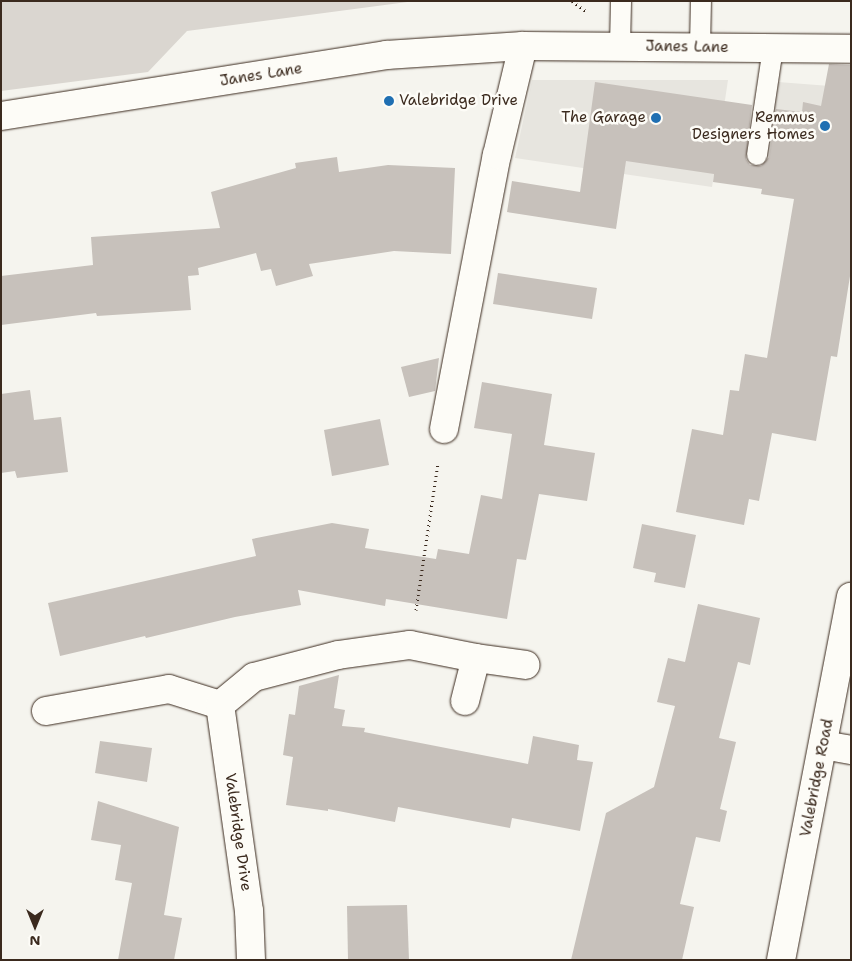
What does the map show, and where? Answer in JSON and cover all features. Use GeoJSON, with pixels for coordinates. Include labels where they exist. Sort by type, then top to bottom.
{"type":"FeatureCollection","features":[{"type":"Feature","properties":{"kind":"street","name":"Janes Lane"},"geometry":{"type":"LineString","coordinates":[[1,116],[386,55],[523,46],[851,49]]}},
{"type":"Feature","properties":{"kind":"street"},"geometry":{"type":"LineString","coordinates":[[444,429],[497,155],[523,46]]}},
{"type":"Feature","properties":{"kind":"street","name":"Valebridge Road"},"geometry":{"type":"LineString","coordinates":[[782,960],[851,597]]}},
{"type":"Feature","properties":{"kind":"street"},"geometry":{"type":"LineString","coordinates":[[46,711],[169,689],[220,705],[254,677],[338,655],[410,645],[476,658],[526,665]]}},
{"type":"Feature","properties":{"kind":"street"},"geometry":{"type":"LineString","coordinates":[[465,701],[476,658]]}},
{"type":"Feature","properties":{"kind":"street","name":"Valebridge Drive"},"geometry":{"type":"LineString","coordinates":[[220,705],[249,911],[251,960]]}},
{"type":"Feature","properties":{"kind":"street"},"geometry":{"type":"LineString","coordinates":[[823,745],[851,750]]}},
{"type":"Feature","properties":{"kind":"lane"},"geometry":{"type":"LineString","coordinates":[[620,46],[621,1]]}},
{"type":"Feature","properties":{"kind":"lane"},"geometry":{"type":"LineString","coordinates":[[700,47],[701,1]]}},
{"type":"Feature","properties":{"kind":"lane"},"geometry":{"type":"LineString","coordinates":[[757,154],[773,48]]}},
{"type":"Feature","properties":{"kind":"path"},"geometry":{"type":"LineString","coordinates":[[410,645],[444,429]]}},
{"type":"Feature","properties":{"kind":"shaded area"},"geometry":{"type":"Polygon","coordinates":[[[1,1],[415,1],[187,31],[148,72],[1,91],[1,1]]]}},
{"type":"Feature","properties":{"kind":"shaded area"},"geometry":{"type":"Polygon","coordinates":[[[532,80],[728,80],[712,187],[515,158],[532,80]]]}},
{"type":"Feature","properties":{"kind":"shaded area"},"geometry":{"type":"Polygon","coordinates":[[[778,82],[843,87],[809,163],[766,157],[778,82]]]}},
{"type":"Feature","properties":{"kind":"building"},"geometry":{"type":"Polygon","coordinates":[[[829,64],[851,65],[851,270],[837,357],[831,356],[816,441],[772,433],[759,501],[749,499],[744,525],[676,512],[692,429],[723,435],[730,390],[739,391],[745,354],[767,358],[794,199],[761,194],[762,189],[713,182],[714,174],[626,161],[616,229],[507,212],[512,181],[580,192],[595,82],[752,105],[746,159],[750,165],[761,166],[769,157],[776,109],[802,112],[803,102],[821,106],[829,64]]]}},
{"type":"Feature","properties":{"kind":"building"},"geometry":{"type":"Polygon","coordinates":[[[337,157],[339,172],[388,165],[455,168],[451,254],[394,251],[309,264],[313,276],[276,286],[271,269],[261,271],[256,253],[198,268],[199,275],[188,276],[191,310],[97,316],[96,313],[1,325],[1,276],[93,265],[91,237],[220,228],[211,192],[296,168],[295,163],[337,157]]]}},
{"type":"Feature","properties":{"kind":"building"},"geometry":{"type":"Polygon","coordinates":[[[498,273],[597,288],[592,319],[493,304],[498,273]]]}},
{"type":"Feature","properties":{"kind":"building"},"geometry":{"type":"Polygon","coordinates":[[[439,358],[435,391],[409,397],[401,367],[439,358]]]}},
{"type":"Feature","properties":{"kind":"building"},"geometry":{"type":"Polygon","coordinates":[[[482,382],[552,394],[544,445],[595,453],[587,501],[539,494],[526,560],[517,559],[507,619],[386,599],[385,606],[298,590],[301,605],[235,617],[146,638],[145,636],[60,656],[48,603],[256,556],[252,539],[332,523],[369,529],[365,548],[436,559],[438,549],[469,554],[481,495],[502,499],[512,434],[474,428],[482,382]]]}},
{"type":"Feature","properties":{"kind":"building"},"geometry":{"type":"Polygon","coordinates":[[[30,390],[34,420],[61,417],[68,472],[17,478],[15,471],[1,473],[1,394],[30,390]]]}},
{"type":"Feature","properties":{"kind":"building"},"geometry":{"type":"Polygon","coordinates":[[[380,419],[389,465],[332,476],[324,430],[380,419]]]}},
{"type":"Feature","properties":{"kind":"building"},"geometry":{"type":"Polygon","coordinates":[[[642,524],[696,535],[685,588],[654,582],[656,573],[633,568],[642,524]]]}},
{"type":"Feature","properties":{"kind":"building"},"geometry":{"type":"Polygon","coordinates":[[[698,604],[760,618],[750,665],[738,662],[719,738],[736,742],[720,809],[727,811],[720,842],[696,837],[680,904],[694,907],[682,960],[571,960],[606,813],[654,787],[675,706],[657,702],[668,658],[685,662],[698,604]]]}},
{"type":"Feature","properties":{"kind":"building"},"geometry":{"type":"Polygon","coordinates":[[[339,675],[334,708],[345,710],[342,726],[365,728],[364,732],[528,764],[533,736],[579,745],[577,760],[593,762],[580,831],[512,818],[510,828],[398,807],[395,822],[328,809],[328,811],[286,805],[293,757],[283,755],[289,714],[295,715],[299,686],[339,675]]]}},
{"type":"Feature","properties":{"kind":"building"},"geometry":{"type":"Polygon","coordinates":[[[100,741],[152,748],[147,782],[95,773],[100,741]]]}},
{"type":"Feature","properties":{"kind":"building"},"geometry":{"type":"Polygon","coordinates":[[[98,801],[179,827],[164,915],[182,918],[174,960],[118,960],[132,883],[115,880],[121,845],[91,840],[98,801]]]}},
{"type":"Feature","properties":{"kind":"building"},"geometry":{"type":"Polygon","coordinates":[[[407,905],[409,960],[348,960],[347,906],[407,905]]]}},
{"type":"Feature","properties":{"kind":"place","name":"Valebridge Drive"},"geometry":{"type":"Point","coordinates":[389,101]}},
{"type":"Feature","properties":{"kind":"place","name":"The Garage"},"geometry":{"type":"Point","coordinates":[656,118]}},
{"type":"Feature","properties":{"kind":"place","name":"Remmus Designers Homes"},"geometry":{"type":"Point","coordinates":[825,126]}}]}
